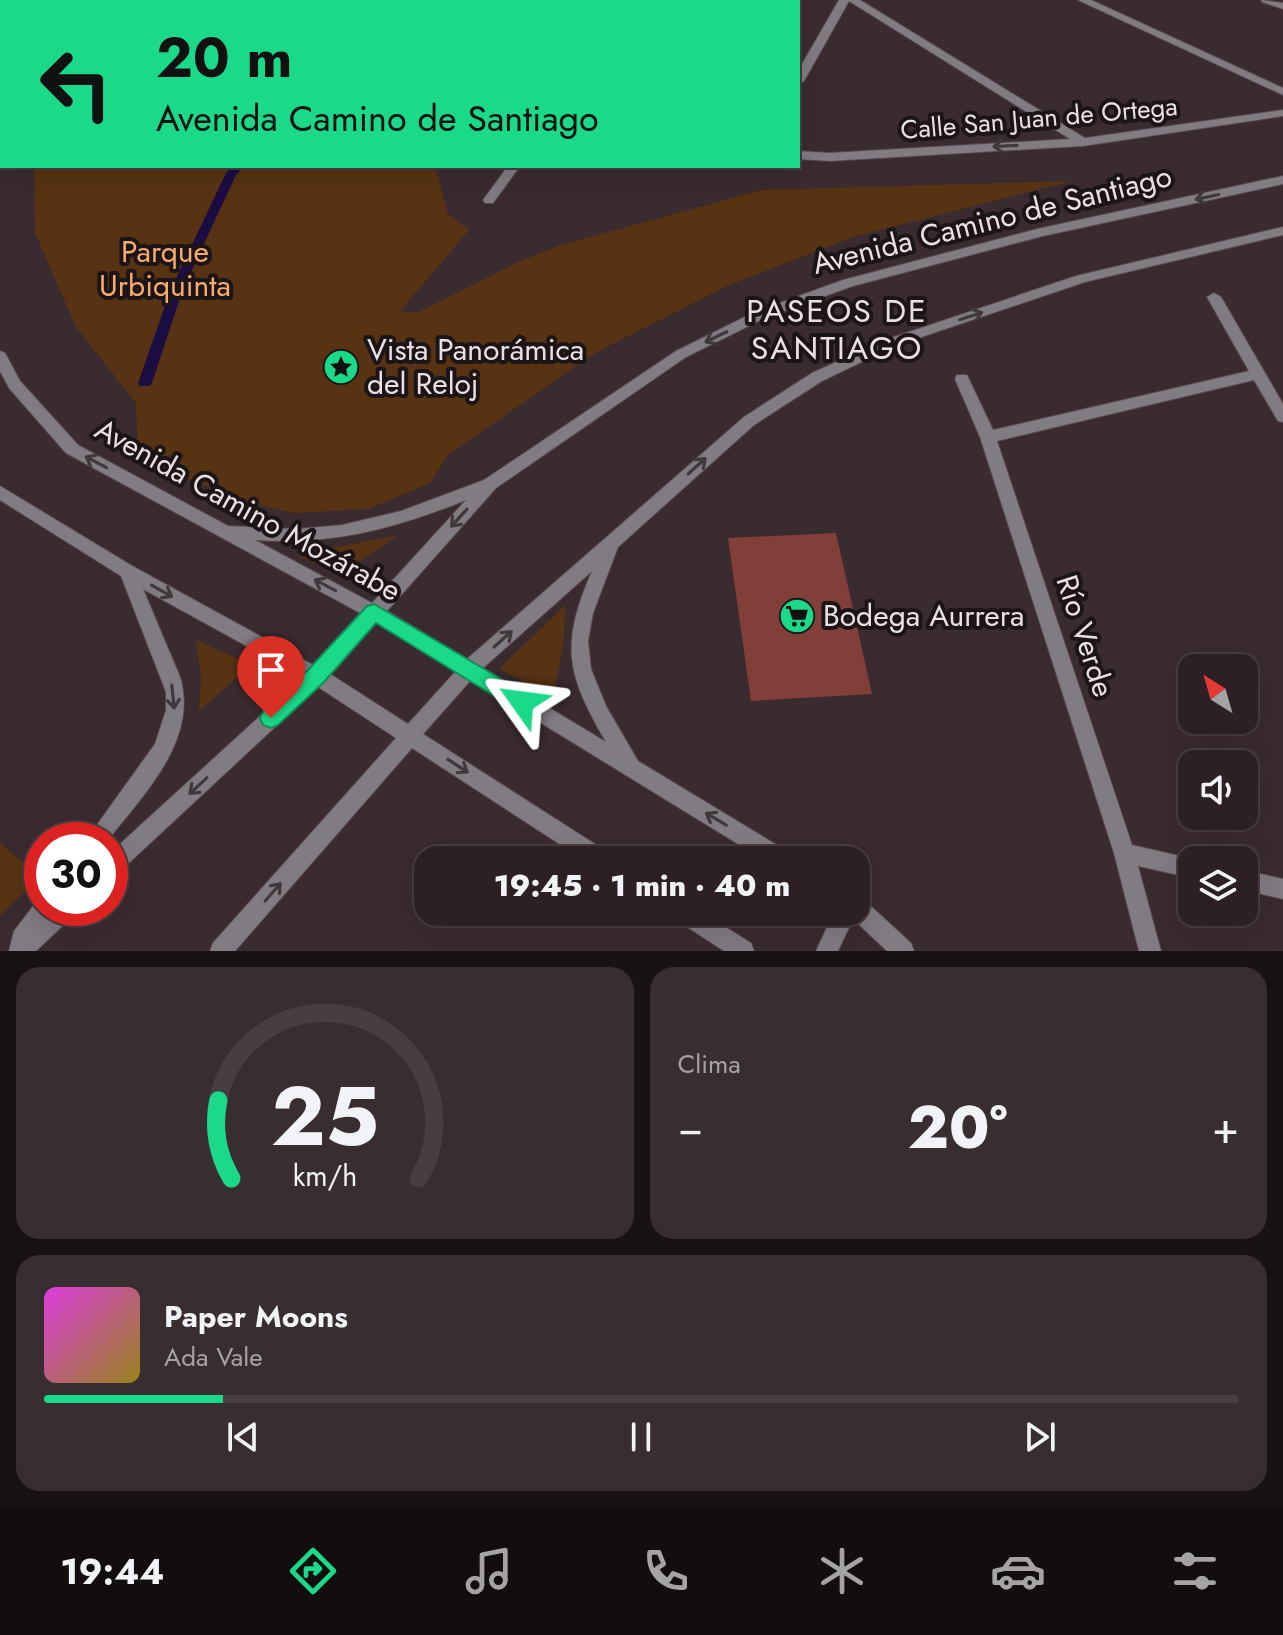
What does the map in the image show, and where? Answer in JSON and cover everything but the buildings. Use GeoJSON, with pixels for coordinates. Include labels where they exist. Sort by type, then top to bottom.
{"type":"FeatureCollection","features":[{"type":"Feature","properties":{"kind":"street"},"geometry":{"type":"LineString","coordinates":[[800,77],[844,0]]}},
{"type":"Feature","properties":{"kind":"street"},"geometry":{"type":"LineString","coordinates":[[853,0],[1083,142]]}},
{"type":"Feature","properties":{"kind":"street"},"geometry":{"type":"LineString","coordinates":[[1083,0],[1283,92]]}},
{"type":"Feature","properties":{"kind":"street"},"geometry":{"type":"LineString","coordinates":[[1266,0],[1283,6]]}},
{"type":"Feature","properties":{"kind":"street","name":"Calle San Juan de Ortega"},"geometry":{"type":"LineString","coordinates":[[800,155],[830,157],[1083,142],[1283,113]]}},
{"type":"Feature","properties":{"kind":"street"},"geometry":{"type":"LineString","coordinates":[[489,200],[513,168]]}},
{"type":"Feature","properties":{"kind":"street","name":"Avenida Camino de Santiago"},"geometry":{"type":"LineString","coordinates":[[128,850],[317,676],[490,484],[681,354],[762,314],[848,283],[1042,232],[1283,180]]}},
{"type":"Feature","properties":{"kind":"street"},"geometry":{"type":"LineString","coordinates":[[221,951],[468,670],[749,421],[817,377],[890,343],[1081,279],[1283,231]]}},
{"type":"Feature","properties":{"kind":"street"},"geometry":{"type":"LineString","coordinates":[[1214,297],[1283,417]]}},
{"type":"Feature","properties":{"kind":"street","name":"Avenida Camino Mozárabe"},"geometry":{"type":"LineString","coordinates":[[0,356],[14,384],[72,449],[374,612],[760,846]]}},
{"type":"Feature","properties":{"kind":"street"},"geometry":{"type":"LineString","coordinates":[[988,437],[1258,374]]}},
{"type":"Feature","properties":{"kind":"street","name":"Río Verde"},"geometry":{"type":"LineString","coordinates":[[962,379],[988,437],[1124,853],[1150,951]]}},
{"type":"Feature","properties":{"kind":"street"},"geometry":{"type":"LineString","coordinates":[[225,532],[317,534],[358,529],[407,518],[490,484]]}},
{"type":"Feature","properties":{"kind":"street"},"geometry":{"type":"LineString","coordinates":[[0,492],[128,572],[317,676],[580,846]]}},
{"type":"Feature","properties":{"kind":"street"},"geometry":{"type":"LineString","coordinates":[[612,542],[582,620],[578,652],[586,687],[631,768]]}},
{"type":"Feature","properties":{"kind":"street"},"geometry":{"type":"LineString","coordinates":[[109,822],[155,761],[173,725],[176,695],[128,572]]}},
{"type":"Feature","properties":{"kind":"street"},"geometry":{"type":"LineString","coordinates":[[1124,853],[1178,865]]}},
{"type":"Feature","properties":{"kind":"street"},"geometry":{"type":"LineString","coordinates":[[1258,883],[1283,889]]}},
{"type":"Feature","properties":{"kind":"street"},"geometry":{"type":"LineString","coordinates":[[870,920],[903,951]]}},
{"type":"Feature","properties":{"kind":"street"},"geometry":{"type":"LineString","coordinates":[[13,951],[32,926]]}},
{"type":"Feature","properties":{"kind":"street"},"geometry":{"type":"LineString","coordinates":[[20,951],[47,926]]}},
{"type":"Feature","properties":{"kind":"street"},"geometry":{"type":"LineString","coordinates":[[705,926],[743,951]]}},
{"type":"Feature","properties":{"kind":"street"},"geometry":{"type":"LineString","coordinates":[[827,951],[839,926]]}},
{"type":"Feature","properties":{"kind":"green space","name":"Parque Urbiquinta"},"geometry":{"type":"Polygon","coordinates":[[[34,168],[428,168],[437,172],[448,214],[469,230],[400,311],[417,313],[516,263],[558,246],[761,190],[1072,181],[853,237],[729,285],[595,353],[448,455],[430,483],[369,509],[294,513],[238,500],[138,457],[136,403],[76,327],[35,233],[34,168]]]}},
{"type":"Feature","properties":{"kind":"green space"},"geometry":{"type":"Polygon","coordinates":[[[399,535],[339,575],[296,555],[399,535]]]}},
{"type":"Feature","properties":{"kind":"green space"},"geometry":{"type":"Polygon","coordinates":[[[565,605],[564,637],[554,697],[499,669],[565,605]]]}},
{"type":"Feature","properties":{"kind":"green space"},"geometry":{"type":"Polygon","coordinates":[[[196,640],[251,665],[199,711],[201,677],[196,640]]]}},
{"type":"Feature","properties":{"kind":"green space"},"geometry":{"type":"Polygon","coordinates":[[[0,843],[24,863],[24,893],[0,916],[0,843]]]}},
{"type":"Feature","properties":{"kind":"waterway"},"geometry":{"type":"LineString","coordinates":[[145,383],[177,289],[231,173],[237,168]]}},
{"type":"Feature","properties":{"kind":"place","name":"Vista Panorámica del Reloj"},"geometry":{"type":"Point","coordinates":[341,367]}},
{"type":"Feature","properties":{"kind":"place","name":"Bodega Aurrera"},"geometry":{"type":"Point","coordinates":[797,616]}},
{"type":"Feature","properties":{"kind":"district","name":"PASEOS DE SANTIAGO"},"geometry":{"type":"Point","coordinates":[837,330]}},
{"type":"Feature","properties":{"kind":"route"},"geometry":{"type":"LineString","coordinates":[[271,718],[317,676],[374,612],[522,702]]}}]}
